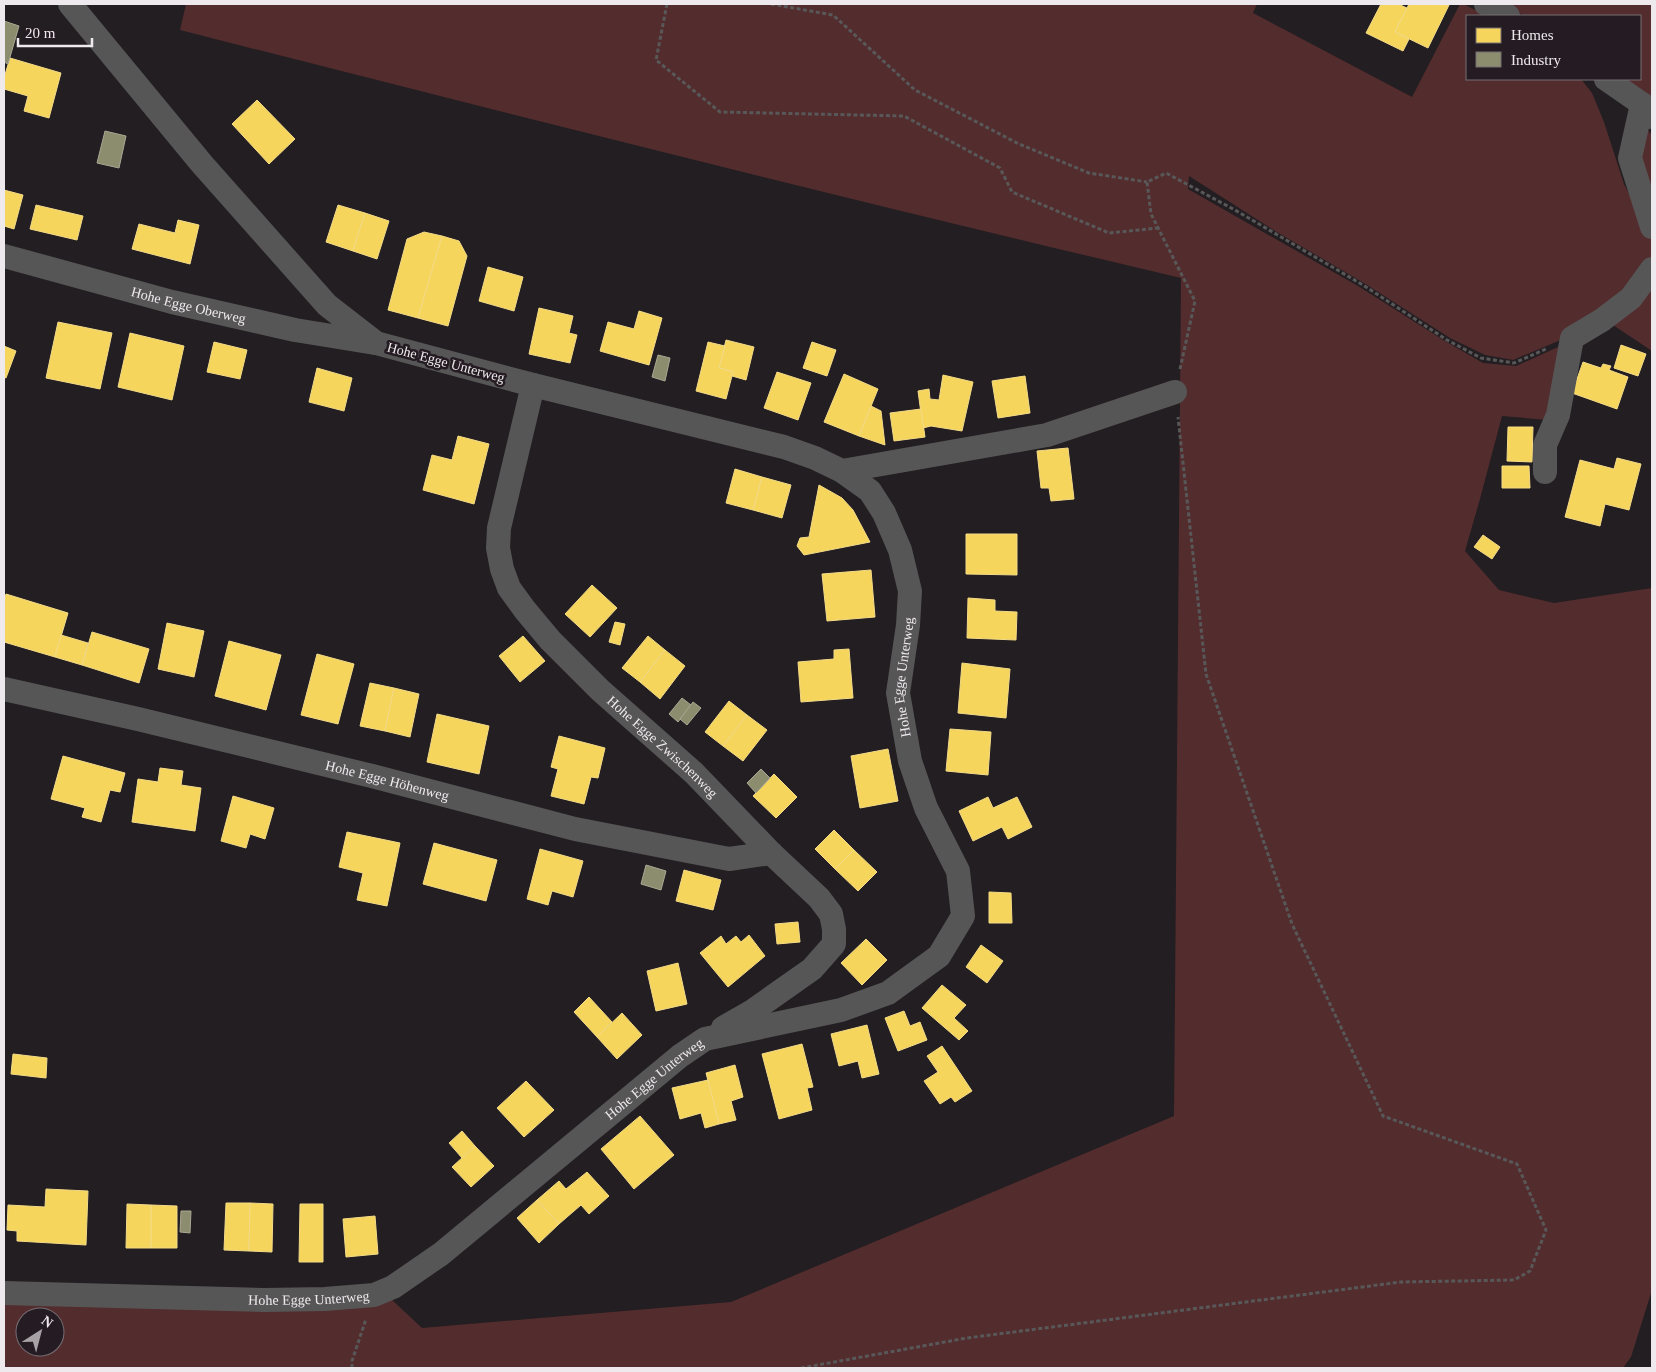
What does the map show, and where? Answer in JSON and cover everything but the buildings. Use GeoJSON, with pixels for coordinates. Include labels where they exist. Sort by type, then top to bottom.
{"type":"FeatureCollection","features":[{"type":"Feature","properties":{"kind":"street","name":"Hohe Egge Unterweg"},"geometry":{"type":"LineString","coordinates":[[4,1293],[264,1300],[325,1299],[374,1295],[393,1287],[441,1254],[680,1056],[704,1040],[840,1010],[888,993],[940,956],[964,916],[958,871],[926,808],[910,761],[898,693],[908,624],[910,590],[900,550],[884,513],[870,491],[842,471],[784,446],[533,386],[376,343],[327,305],[202,164],[70,4]]}},
{"type":"Feature","properties":{"kind":"street"},"geometry":{"type":"LineString","coordinates":[[1486,4],[1506,15]]}},
{"type":"Feature","properties":{"kind":"street"},"geometry":{"type":"LineString","coordinates":[[1607,80],[1647,113],[1630,158],[1652,227]]}},
{"type":"Feature","properties":{"kind":"street","name":"Hohe Egge Oberweg"},"geometry":{"type":"LineString","coordinates":[[4,256],[172,302],[295,330],[376,343]]}},
{"type":"Feature","properties":{"kind":"street"},"geometry":{"type":"LineString","coordinates":[[1545,472],[1545,444],[1558,415],[1572,338],[1602,320],[1631,298],[1652,269]]}},
{"type":"Feature","properties":{"kind":"street","name":"Hohe Egge Zwischenweg"},"geometry":{"type":"LineString","coordinates":[[533,386],[499,528],[498,548],[509,588],[524,610],[550,640],[587,677],[694,773],[771,853],[819,898],[831,914],[834,944],[812,969],[752,1012],[704,1040]]}},
{"type":"Feature","properties":{"kind":"street"},"geometry":{"type":"LineString","coordinates":[[842,471],[1047,434],[1175,392]]}},
{"type":"Feature","properties":{"kind":"street","name":"Hohe Egge Höhenweg"},"geometry":{"type":"LineString","coordinates":[[4,689],[138,719],[372,776],[575,829],[729,858],[771,853]]}},
{"type":"Feature","properties":{"kind":"path"},"geometry":{"type":"LineString","coordinates":[[667,4],[656,60],[720,112],[904,116],[1000,168],[1012,192],[1109,233],[1158,228]]}},
{"type":"Feature","properties":{"kind":"path"},"geometry":{"type":"LineString","coordinates":[[771,4],[833,15],[915,90],[1019,144],[1089,173],[1148,182],[1166,173],[1235,210],[1312,255],[1363,285],[1447,340],[1481,358],[1514,363],[1572,338]]}},
{"type":"Feature","properties":{"kind":"path"},"geometry":{"type":"LineString","coordinates":[[801,1368],[967,1338],[1401,1282],[1514,1280],[1530,1271],[1546,1230],[1517,1164],[1384,1116],[1292,924],[1206,674],[1175,392],[1195,301],[1151,214],[1148,182]]}},
{"type":"Feature","properties":{"kind":"path"},"geometry":{"type":"LineString","coordinates":[[352,1368],[352,1361],[374,1295]]}},
{"type":"Feature","properties":{"kind":"shaded area"},"geometry":{"type":"Polygon","coordinates":[[[186,4],[1257,4],[1253,13],[1412,97],[1460,4],[1463,4],[1486,15],[1466,15],[1466,80],[1582,80],[1592,93],[1604,122],[1624,184],[1651,237],[1651,266],[1630,296],[1563,339],[1513,360],[1485,355],[1450,338],[1189,176],[1188,189],[1358,286],[1483,363],[1516,366],[1569,342],[1548,420],[1502,416],[1465,551],[1499,590],[1554,603],[1652,588],[1652,1290],[1631,1357],[1623,1368],[4,1368],[4,1299],[390,1298],[422,1328],[731,1302],[1174,1116],[1181,278],[680,156],[180,30],[186,4]]]}},
{"type":"Feature","properties":{"kind":"shaded area"},"geometry":{"type":"Polygon","coordinates":[[[1503,4],[1652,4],[1652,112],[1617,80],[1641,80],[1641,15],[1522,15],[1503,4]]]}},
{"type":"Feature","properties":{"kind":"shaded area"},"geometry":{"type":"Polygon","coordinates":[[[1641,119],[1652,136],[1652,213],[1634,157],[1641,119]]]}},
{"type":"Feature","properties":{"kind":"shaded area"},"geometry":{"type":"Polygon","coordinates":[[[1652,277],[1652,351],[1607,321],[1652,277]]]}}]}
